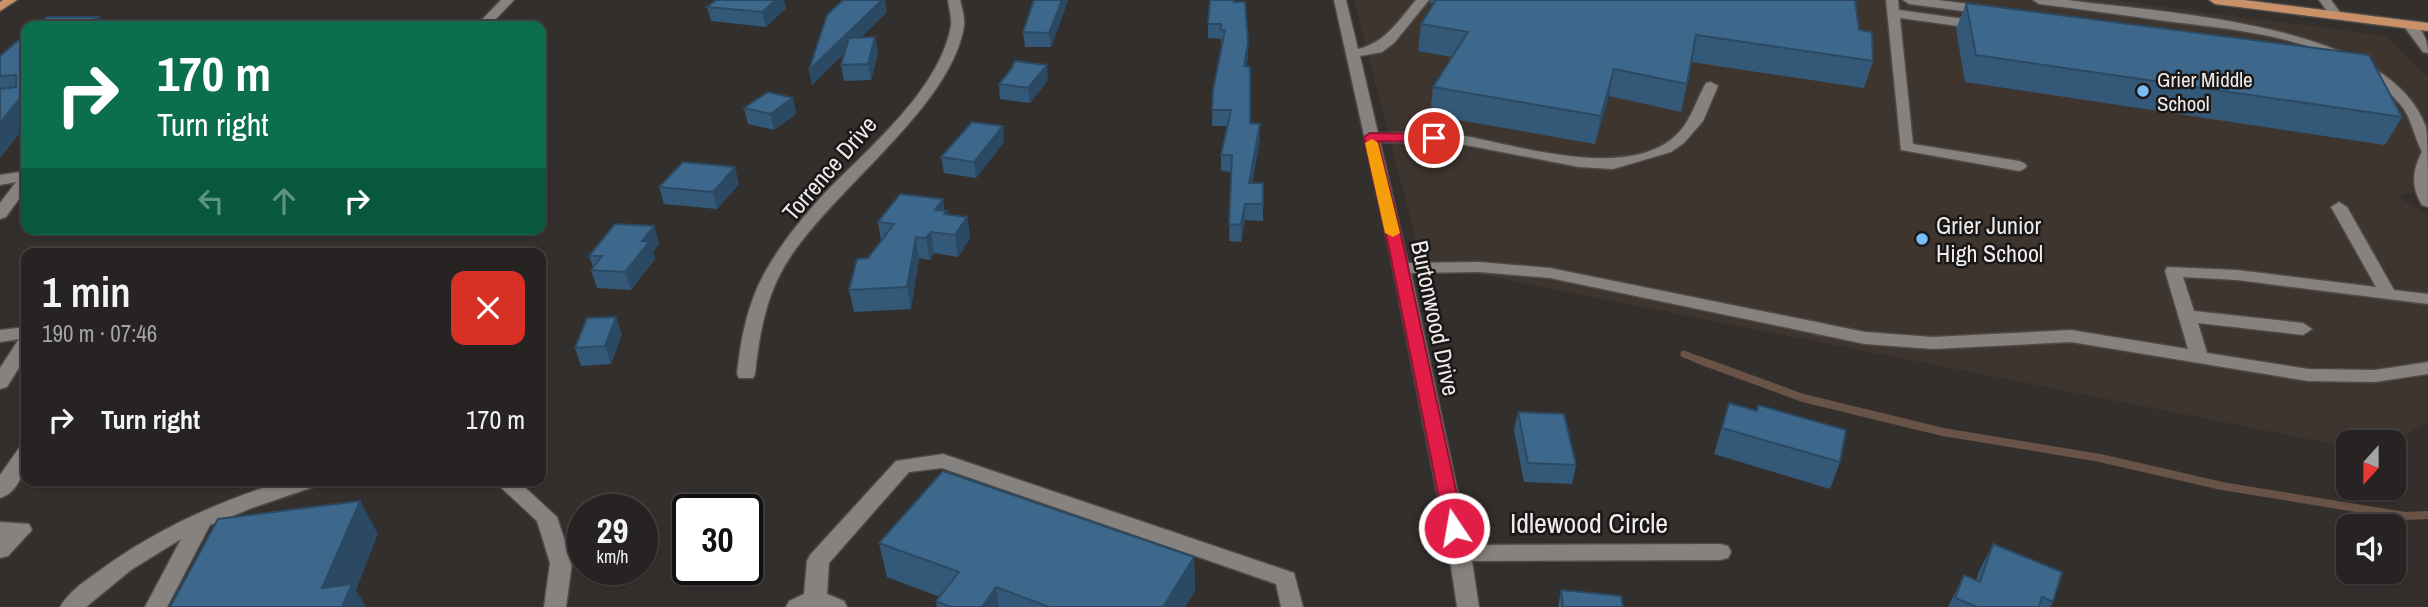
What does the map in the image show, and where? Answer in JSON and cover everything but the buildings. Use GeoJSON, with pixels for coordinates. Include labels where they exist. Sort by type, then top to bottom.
{"type":"FeatureCollection","features":[{"type":"Feature","properties":{"kind":"main road"},"geometry":{"type":"LineString","coordinates":[[0,7],[11,0]]}},
{"type":"Feature","properties":{"kind":"main road"},"geometry":{"type":"LineString","coordinates":[[2214,0],[2256,3],[2428,27]]}},
{"type":"Feature","properties":{"kind":"street"},"geometry":{"type":"LineString","coordinates":[[487,21],[508,0]]}},
{"type":"Feature","properties":{"kind":"street","name":"Torrence Drive"},"geometry":{"type":"LineString","coordinates":[[746,374],[753,323],[776,268],[811,218],[911,111],[941,74],[949,57],[956,26],[954,0]]}},
{"type":"Feature","properties":{"kind":"street","name":"Burtonwood Drive"},"geometry":{"type":"LineString","coordinates":[[1340,0],[1401,268],[1460,554],[1468,607]]}},
{"type":"Feature","properties":{"kind":"street"},"geometry":{"type":"LineString","coordinates":[[1352,54],[1377,49],[1383,45],[1423,0]]}},
{"type":"Feature","properties":{"kind":"street"},"geometry":{"type":"LineString","coordinates":[[1909,0],[2004,13]]}},
{"type":"Feature","properties":{"kind":"street"},"geometry":{"type":"LineString","coordinates":[[2039,0],[2258,29],[2297,37],[2333,50],[2404,99],[2428,153],[2420,175],[2420,185],[2428,201]]}},
{"type":"Feature","properties":{"kind":"street"},"geometry":{"type":"LineString","coordinates":[[2325,0],[2336,15]]}},
{"type":"Feature","properties":{"kind":"street"},"geometry":{"type":"LineString","coordinates":[[1990,27],[1893,7],[1906,147],[2019,166]]}},
{"type":"Feature","properties":{"kind":"street"},"geometry":{"type":"LineString","coordinates":[[2409,25],[2428,49]]}},
{"type":"Feature","properties":{"kind":"street"},"geometry":{"type":"LineString","coordinates":[[2278,49],[2347,58]]}},
{"type":"Feature","properties":{"kind":"street"},"geometry":{"type":"LineString","coordinates":[[2350,76],[2378,79]]}},
{"type":"Feature","properties":{"kind":"street"},"geometry":{"type":"LineString","coordinates":[[1370,137],[1455,139],[1568,160],[1613,164],[1667,149],[1679,140],[1696,121],[1711,86]]}},
{"type":"Feature","properties":{"kind":"street"},"geometry":{"type":"LineString","coordinates":[[0,180],[21,178]]}},
{"type":"Feature","properties":{"kind":"street"},"geometry":{"type":"LineString","coordinates":[[0,214],[21,184]]}},
{"type":"Feature","properties":{"kind":"street"},"geometry":{"type":"LineString","coordinates":[[2339,207],[2388,294]]}},
{"type":"Feature","properties":{"kind":"street"},"geometry":{"type":"LineString","coordinates":[[1401,268],[1479,267],[1549,273],[1865,338],[1933,343],[2071,336],[2308,375],[2375,376],[2428,368]]}},
{"type":"Feature","properties":{"kind":"street"},"geometry":{"type":"LineString","coordinates":[[2199,356],[2173,271],[2237,275],[2428,299]]}},
{"type":"Feature","properties":{"kind":"street"},"geometry":{"type":"LineString","coordinates":[[2187,316],[2303,329]]}},
{"type":"Feature","properties":{"kind":"street"},"geometry":{"type":"LineString","coordinates":[[0,336],[21,334]]}},
{"type":"Feature","properties":{"kind":"street"},"geometry":{"type":"LineString","coordinates":[[0,383],[6,364],[21,348]]}},
{"type":"Feature","properties":{"kind":"street"},"geometry":{"type":"LineString","coordinates":[[0,491],[21,460]]}},
{"type":"Feature","properties":{"kind":"street"},"geometry":{"type":"LineString","coordinates":[[816,604],[818,561],[902,467],[943,461],[1286,579],[1292,607]]}},
{"type":"Feature","properties":{"kind":"street"},"geometry":{"type":"LineString","coordinates":[[71,607],[86,592],[167,536],[248,498],[291,486]]}},
{"type":"Feature","properties":{"kind":"street"},"geometry":{"type":"LineString","coordinates":[[510,486],[546,517],[561,563],[555,607]]}},
{"type":"Feature","properties":{"kind":"street"},"geometry":{"type":"LineString","coordinates":[[156,607],[203,519]]}},
{"type":"Feature","properties":{"kind":"street"},"geometry":{"type":"LineString","coordinates":[[0,530],[21,530],[0,550]]}},
{"type":"Feature","properties":{"kind":"street","name":"Idlewood Circle"},"geometry":{"type":"LineString","coordinates":[[1460,554],[1720,552]]}},
{"type":"Feature","properties":{"kind":"shaded area","name":"Grier Junior High School"},"geometry":{"type":"Polygon","coordinates":[[[1354,0],[2113,0],[2386,36],[2428,77],[2428,189],[2397,196],[2428,215],[2428,423],[2406,435],[2406,430],[2336,430],[2336,445],[1422,263],[1354,0]]]}},
{"type":"Feature","properties":{"kind":"waterway"},"geometry":{"type":"LineString","coordinates":[[1684,354],[1699,360]]}},
{"type":"Feature","properties":{"kind":"waterway"},"geometry":{"type":"LineString","coordinates":[[1699,360],[1803,398],[1943,432],[2100,458],[2222,486],[2405,516],[2428,515]]}},
{"type":"Feature","properties":{"kind":"waterway"},"geometry":{"type":"LineString","coordinates":[[1699,360],[1704,362]]}},
{"type":"Feature","properties":{"kind":"slow traffic"},"geometry":{"type":"LineString","coordinates":[[1372,143],[1393,233]]}},
{"type":"Feature","properties":{"kind":"place","name":"Grier Middle School"},"geometry":{"type":"Point","coordinates":[2143,91]}},
{"type":"Feature","properties":{"kind":"place","name":"Grier Junior High School"},"geometry":{"type":"Point","coordinates":[1922,239]}},
{"type":"Feature","properties":{"kind":"route"},"geometry":{"type":"LineString","coordinates":[[1434,138],[1370,137],[1396,248],[1454,528]]}}]}
